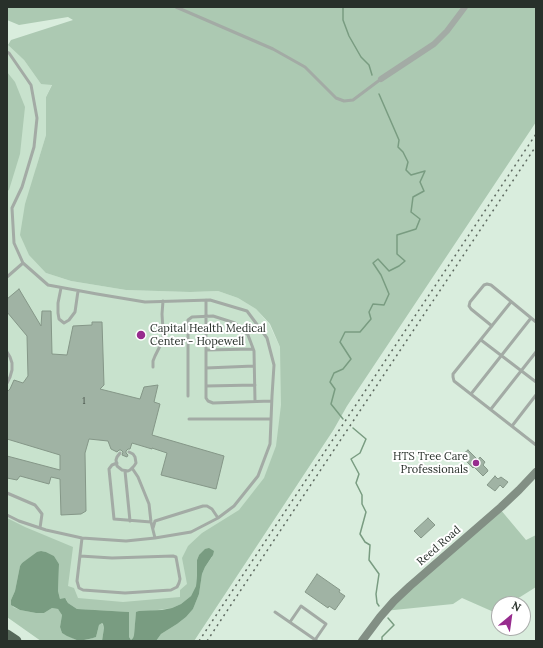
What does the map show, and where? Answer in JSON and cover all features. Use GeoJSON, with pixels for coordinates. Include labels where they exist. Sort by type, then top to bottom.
{"type":"FeatureCollection","features":[{"type":"Feature","properties":{"kind":"highway"},"geometry":{"type":"LineString","coordinates":[[7,634],[16,641]]}},
{"type":"Feature","properties":{"kind":"street"},"geometry":{"type":"LineString","coordinates":[[381,79],[434,44],[447,31],[465,7]]}},
{"type":"Feature","properties":{"kind":"street","name":"Reed Road"},"geometry":{"type":"LineString","coordinates":[[362,641],[394,601],[501,507],[536,472]]}},
{"type":"Feature","properties":{"kind":"lane"},"geometry":{"type":"LineString","coordinates":[[176,7],[272,50],[305,68],[336,98],[344,101],[353,100],[381,79]]}},
{"type":"Feature","properties":{"kind":"lane"},"geometry":{"type":"LineString","coordinates":[[7,52],[31,85],[37,118],[34,147],[22,187],[12,208],[14,244],[23,263],[48,285],[61,288],[145,302],[210,300],[247,311],[267,338],[274,365],[270,444],[258,476],[234,506],[218,518],[191,532],[126,541],[82,538],[40,528],[7,515]]}},
{"type":"Feature","properties":{"kind":"lane"},"geometry":{"type":"LineString","coordinates":[[7,277],[23,263]]}},
{"type":"Feature","properties":{"kind":"lane"},"geometry":{"type":"LineString","coordinates":[[492,326],[471,309],[470,306],[470,302],[484,286],[488,284],[536,322]]}},
{"type":"Feature","properties":{"kind":"lane"},"geometry":{"type":"LineString","coordinates":[[61,288],[58,313],[59,319],[64,323],[69,320],[75,312],[78,291]]}},
{"type":"Feature","properties":{"kind":"lane"},"geometry":{"type":"LineString","coordinates":[[206,300],[206,398],[208,402],[271,401]]}},
{"type":"Feature","properties":{"kind":"lane"},"geometry":{"type":"LineString","coordinates":[[153,367],[155,356],[163,339],[163,301]]}},
{"type":"Feature","properties":{"kind":"lane"},"geometry":{"type":"LineString","coordinates":[[511,302],[453,377],[454,381],[536,444]]}},
{"type":"Feature","properties":{"kind":"lane"},"geometry":{"type":"LineString","coordinates":[[188,396],[188,320],[192,317],[213,316],[235,323],[248,335],[254,351],[255,401]]}},
{"type":"Feature","properties":{"kind":"lane"},"geometry":{"type":"LineString","coordinates":[[471,394],[531,318]]}},
{"type":"Feature","properties":{"kind":"lane"},"geometry":{"type":"LineString","coordinates":[[481,340],[536,382]]}},
{"type":"Feature","properties":{"kind":"lane"},"geometry":{"type":"LineString","coordinates":[[206,350],[253,349]]}},
{"type":"Feature","properties":{"kind":"lane"},"geometry":{"type":"LineString","coordinates":[[7,352],[12,363],[12,370],[7,383]]}},
{"type":"Feature","properties":{"kind":"lane"},"geometry":{"type":"LineString","coordinates":[[491,409],[536,352]]}},
{"type":"Feature","properties":{"kind":"lane"},"geometry":{"type":"LineString","coordinates":[[206,368],[254,366]]}},
{"type":"Feature","properties":{"kind":"lane"},"geometry":{"type":"LineString","coordinates":[[206,386],[255,385]]}},
{"type":"Feature","properties":{"kind":"lane"},"geometry":{"type":"LineString","coordinates":[[512,426],[536,395]]}},
{"type":"Feature","properties":{"kind":"lane"},"geometry":{"type":"LineString","coordinates":[[189,419],[271,419]]}},
{"type":"Feature","properties":{"kind":"lane"},"geometry":{"type":"LineString","coordinates":[[120,453],[116,460],[117,466],[120,469],[130,470],[134,466],[136,460],[133,454],[129,452]]}},
{"type":"Feature","properties":{"kind":"lane"},"geometry":{"type":"LineString","coordinates":[[117,463],[112,465],[110,469],[114,519],[151,522]]}},
{"type":"Feature","properties":{"kind":"lane"},"geometry":{"type":"LineString","coordinates":[[132,468],[140,482],[149,504],[155,538]]}},
{"type":"Feature","properties":{"kind":"lane"},"geometry":{"type":"LineString","coordinates":[[125,470],[130,520]]}},
{"type":"Feature","properties":{"kind":"lane"},"geometry":{"type":"LineString","coordinates":[[7,493],[35,505],[42,514],[40,528]]}},
{"type":"Feature","properties":{"kind":"lane"},"geometry":{"type":"LineString","coordinates":[[153,528],[156,521],[203,506],[207,506],[212,509],[218,518]]}},
{"type":"Feature","properties":{"kind":"lane"},"geometry":{"type":"LineString","coordinates":[[80,556],[112,558],[173,556],[176,557],[180,579],[179,583],[177,587],[172,590],[125,593],[82,590],[76,582],[82,538]]}},
{"type":"Feature","properties":{"kind":"lane"},"geometry":{"type":"LineString","coordinates":[[275,612],[316,640],[326,624],[301,606],[290,622]]}},
{"type":"Feature","properties":{"kind":"shaded area"},"geometry":{"type":"Polygon","coordinates":[[[7,7],[536,7],[536,122],[347,406],[334,429],[194,641],[156,641],[161,634],[186,617],[193,609],[199,594],[202,574],[212,557],[199,555],[197,560],[196,586],[191,596],[181,604],[172,608],[136,613],[134,635],[131,640],[129,637],[129,612],[77,609],[68,603],[66,599],[60,599],[58,591],[59,564],[54,556],[41,551],[22,563],[20,566],[15,591],[11,600],[13,607],[36,613],[44,613],[52,608],[58,609],[62,615],[60,627],[62,633],[79,641],[41,641],[7,617],[7,518],[73,547],[68,586],[74,588],[78,598],[123,602],[180,597],[180,590],[187,584],[182,558],[188,546],[202,533],[239,510],[264,478],[276,446],[281,405],[280,347],[270,324],[256,309],[238,298],[218,291],[190,292],[126,290],[71,281],[46,273],[29,255],[20,235],[25,204],[46,135],[46,97],[52,85],[41,84],[24,60],[8,45],[11,40],[73,20],[68,17],[19,25],[7,20],[7,7]]]}},
{"type":"Feature","properties":{"kind":"shaded area","name":"Capital Health Medical Center - Hopewell"},"geometry":{"type":"Polygon","coordinates":[[[7,44],[24,60],[41,84],[52,84],[46,97],[46,135],[36,168],[46,273],[71,281],[126,290],[190,292],[218,291],[238,298],[256,309],[269,324],[280,347],[334,429],[194,641],[41,641],[7,617],[7,44]]]}},
{"type":"Feature","properties":{"kind":"shaded area"},"geometry":{"type":"Polygon","coordinates":[[[7,72],[15,82],[25,107],[20,154],[9,190],[7,191],[7,72]]]}},
{"type":"Feature","properties":{"kind":"shaded area"},"geometry":{"type":"Polygon","coordinates":[[[500,509],[526,540],[536,535],[536,587],[522,596],[491,596],[491,611],[462,598],[453,604],[384,611],[500,509]]]}},
{"type":"Feature","properties":{"kind":"shaded area"},"geometry":{"type":"Polygon","coordinates":[[[209,548],[214,551],[213,555],[202,574],[199,594],[193,609],[186,617],[161,634],[156,641],[102,641],[104,628],[102,623],[99,625],[96,637],[79,641],[62,633],[60,627],[62,615],[58,609],[52,608],[44,613],[36,613],[20,610],[11,605],[20,566],[37,552],[46,552],[54,556],[59,564],[58,591],[60,599],[65,598],[68,603],[77,609],[129,612],[129,637],[131,640],[134,635],[136,612],[172,608],[181,604],[191,596],[196,586],[197,560],[199,555],[205,549],[209,548]]]}},
{"type":"Feature","properties":{"kind":"shaded area"},"geometry":{"type":"Polygon","coordinates":[[[102,623],[104,628],[102,641],[79,641],[96,637],[99,625],[102,623]]]}},
{"type":"Feature","properties":{"kind":"building"},"geometry":{"type":"Polygon","coordinates":[[[19,289],[41,326],[42,311],[51,311],[52,354],[67,355],[73,326],[92,325],[92,322],[102,322],[104,385],[100,389],[140,399],[144,387],[158,385],[154,402],[160,404],[152,435],[224,456],[216,489],[161,475],[167,453],[132,443],[130,449],[126,451],[128,455],[127,457],[122,455],[123,452],[121,450],[117,452],[111,449],[108,441],[89,439],[85,453],[86,511],[81,514],[61,515],[60,479],[51,477],[49,484],[20,476],[17,480],[7,478],[7,456],[60,470],[60,455],[7,439],[7,392],[14,380],[23,383],[28,376],[27,336],[7,312],[7,299],[19,289]]]}},
{"type":"Feature","properties":{"kind":"building","name":"HTS Tree Care Professionals"},"geometry":{"type":"Polygon","coordinates":[[[468,450],[478,460],[480,457],[485,462],[483,465],[488,471],[483,476],[464,459],[466,457],[463,454],[468,450]]]}},
{"type":"Feature","properties":{"kind":"building"},"geometry":{"type":"Polygon","coordinates":[[[495,476],[498,479],[501,477],[508,482],[503,488],[500,485],[495,491],[487,485],[495,476]]]}},
{"type":"Feature","properties":{"kind":"building"},"geometry":{"type":"Polygon","coordinates":[[[428,518],[435,525],[421,538],[414,531],[428,518]]]}},
{"type":"Feature","properties":{"kind":"building"},"geometry":{"type":"Polygon","coordinates":[[[317,574],[340,590],[339,592],[345,596],[335,610],[329,606],[328,608],[305,592],[317,574]]]}},
{"type":"Feature","properties":{"kind":"waterway"},"geometry":{"type":"LineString","coordinates":[[343,7],[343,20],[349,36],[361,57],[369,65],[372,75]]}},
{"type":"Feature","properties":{"kind":"waterway"},"geometry":{"type":"LineString","coordinates":[[343,419],[331,404],[335,389],[330,382],[334,373],[343,369],[351,359],[340,342],[345,332],[360,332],[371,319],[369,312],[373,304],[384,305],[389,294],[381,275],[373,263],[378,259],[389,271],[405,261],[397,254],[397,235],[416,229],[420,219],[411,212],[413,197],[424,191],[420,182],[425,171],[411,175],[406,170],[408,162],[403,152],[398,147],[399,140],[379,94]]}},
{"type":"Feature","properties":{"kind":"waterway"},"geometry":{"type":"LineString","coordinates":[[353,428],[366,439],[360,453],[351,459],[359,474],[356,483],[362,495],[362,504],[366,512],[360,534],[365,542],[370,545],[369,560],[379,574],[376,594],[377,603],[379,606]]}},
{"type":"Feature","properties":{"kind":"waterway"},"geometry":{"type":"LineString","coordinates":[[382,641],[382,637],[394,625],[388,618]]}},
{"type":"Feature","properties":{"kind":"railway"},"geometry":{"type":"LineString","coordinates":[[199,641],[536,134]]}},
{"type":"Feature","properties":{"kind":"railway"},"geometry":{"type":"LineString","coordinates":[[207,641],[536,146]]}},
{"type":"Feature","properties":{"kind":"place","name":"Capital Health Medical Center - Hopewell"},"geometry":{"type":"Point","coordinates":[141,335]}},
{"type":"Feature","properties":{"kind":"place","name":"HTS Tree Care Professionals"},"geometry":{"type":"Point","coordinates":[476,463]}}]}
